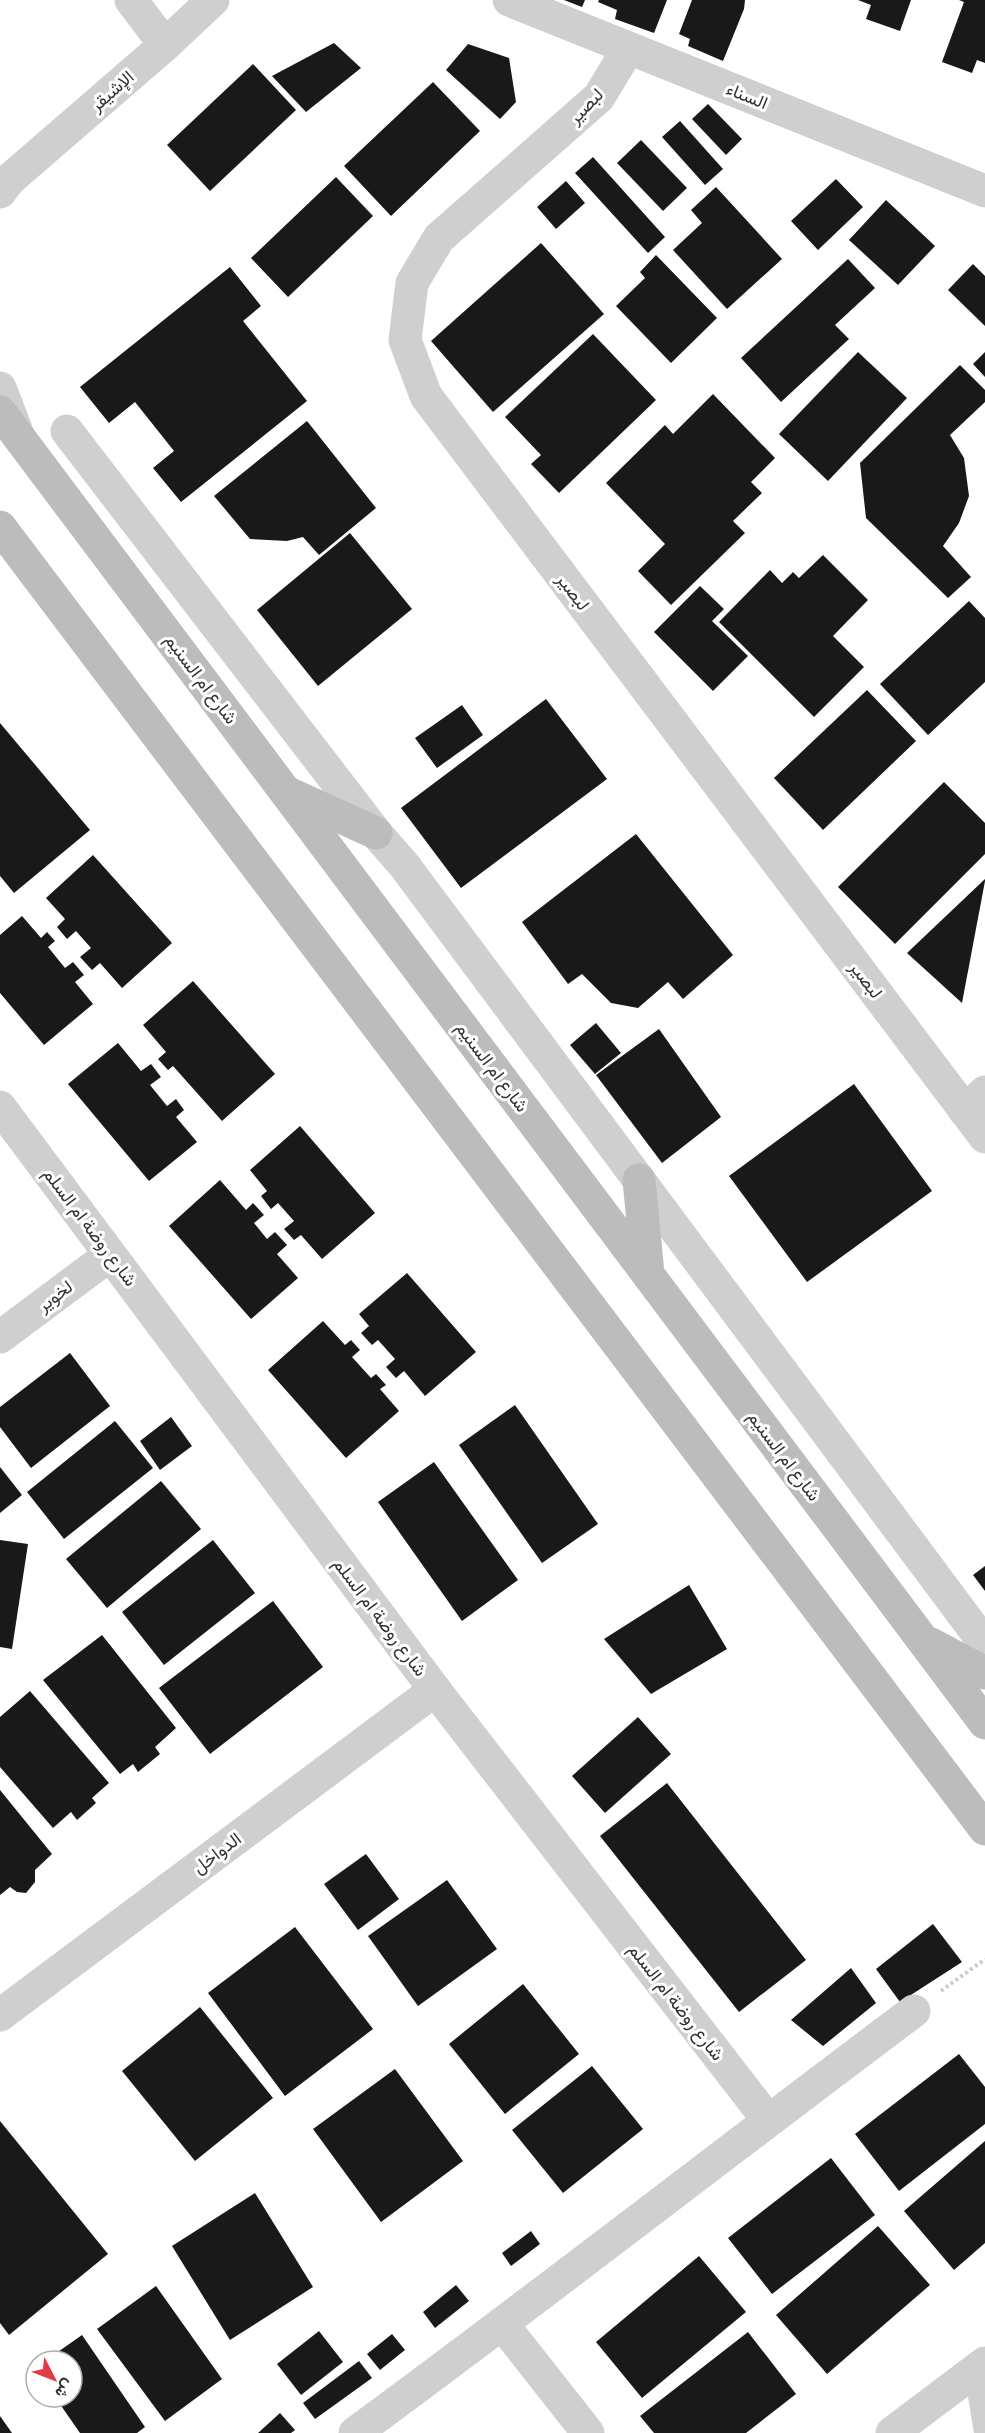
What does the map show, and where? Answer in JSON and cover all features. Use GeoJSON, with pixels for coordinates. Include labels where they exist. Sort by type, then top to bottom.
{"type":"FeatureCollection","features":[{"type":"Feature","properties":{"kind":"main road","name":"شارع ام السنيم"},"geometry":{"type":"LineString","coordinates":[[9,424],[985,1723]]}},
{"type":"Feature","properties":{"kind":"main road"},"geometry":{"type":"LineString","coordinates":[[0,527],[985,1829]]}},
{"type":"Feature","properties":{"kind":"main road"},"geometry":{"type":"LineString","coordinates":[[285,791],[376,833]]}},
{"type":"Feature","properties":{"kind":"main road"},"geometry":{"type":"LineString","coordinates":[[639,1180],[648,1275]]}},
{"type":"Feature","properties":{"kind":"main road"},"geometry":{"type":"LineString","coordinates":[[923,1640],[985,1673]]}},
{"type":"Feature","properties":{"kind":"street"},"geometry":{"type":"LineString","coordinates":[[131,0],[165,45]]}},
{"type":"Feature","properties":{"kind":"street","name":"الإشيقر"},"geometry":{"type":"LineString","coordinates":[[3,185],[165,45],[213,0]]}},
{"type":"Feature","properties":{"kind":"street","name":"السناء"},"geometry":{"type":"LineString","coordinates":[[509,0],[985,191]]}},
{"type":"Feature","properties":{"kind":"street","name":"لبصير"},"geometry":{"type":"LineString","coordinates":[[628,49],[599,97],[439,238],[412,283],[405,340],[426,396],[975,1102],[985,1137]]}},
{"type":"Feature","properties":{"kind":"street"},"geometry":{"type":"LineString","coordinates":[[0,388],[9,424]]}},
{"type":"Feature","properties":{"kind":"street"},"geometry":{"type":"LineString","coordinates":[[67,430],[376,833],[404,865],[985,1644]]}},
{"type":"Feature","properties":{"kind":"street","name":"شارع روضة ام السلم"},"geometry":{"type":"LineString","coordinates":[[0,1107],[435,1690],[768,2120]]}},
{"type":"Feature","properties":{"kind":"street","name":"لخوير"},"geometry":{"type":"LineString","coordinates":[[0,1337],[111,1255]]}},
{"type":"Feature","properties":{"kind":"street","name":"الدواخل"},"geometry":{"type":"LineString","coordinates":[[0,2015],[435,1690]]}},
{"type":"Feature","properties":{"kind":"street"},"geometry":{"type":"LineString","coordinates":[[355,2433],[502,2325],[768,2120],[914,2012]]}},
{"type":"Feature","properties":{"kind":"street"},"geometry":{"type":"LineString","coordinates":[[502,2325],[588,2433]]}},
{"type":"Feature","properties":{"kind":"street"},"geometry":{"type":"LineString","coordinates":[[892,2433],[979,2367]]}},
{"type":"Feature","properties":{"kind":"lane"},"geometry":{"type":"LineString","coordinates":[[979,2367],[984,2433]]}},
{"type":"Feature","properties":{"kind":"path"},"geometry":{"type":"LineString","coordinates":[[914,2012],[985,1959]]}},
{"type":"Feature","properties":{"kind":"building"},"geometry":{"type":"Polygon","coordinates":[[[564,0],[585,0],[582,7],[564,0]]]}},
{"type":"Feature","properties":{"kind":"building"},"geometry":{"type":"Polygon","coordinates":[[[599,0],[667,0],[654,33],[615,19],[617,10],[598,2],[599,0]]]}},
{"type":"Feature","properties":{"kind":"building"},"geometry":{"type":"Polygon","coordinates":[[[692,0],[745,0],[744,9],[723,61],[688,46],[690,39],[679,34],[692,0]]]}},
{"type":"Feature","properties":{"kind":"building"},"geometry":{"type":"Polygon","coordinates":[[[858,0],[911,0],[900,31],[866,19],[871,5],[858,0]]]}},
{"type":"Feature","properties":{"kind":"building"},"geometry":{"type":"Polygon","coordinates":[[[959,0],[985,0],[985,63],[977,60],[972,73],[942,62],[964,2],[959,0]]]}},
{"type":"Feature","properties":{"kind":"building"},"geometry":{"type":"Polygon","coordinates":[[[334,43],[361,68],[306,112],[272,76],[334,43]]]}},
{"type":"Feature","properties":{"kind":"building"},"geometry":{"type":"Polygon","coordinates":[[[468,44],[509,58],[516,102],[500,119],[446,70],[468,44]]]}},
{"type":"Feature","properties":{"kind":"building"},"geometry":{"type":"Polygon","coordinates":[[[253,64],[296,110],[210,191],[167,145],[253,64]]]}},
{"type":"Feature","properties":{"kind":"building"},"geometry":{"type":"Polygon","coordinates":[[[433,82],[480,131],[391,216],[344,166],[433,82]]]}},
{"type":"Feature","properties":{"kind":"building"},"geometry":{"type":"Polygon","coordinates":[[[708,104],[742,139],[726,155],[692,119],[708,104]]]}},
{"type":"Feature","properties":{"kind":"building"},"geometry":{"type":"Polygon","coordinates":[[[680,121],[723,169],[705,185],[662,137],[680,121]]]}},
{"type":"Feature","properties":{"kind":"building"},"geometry":{"type":"Polygon","coordinates":[[[641,140],[687,188],[663,211],[617,163],[641,140]]]}},
{"type":"Feature","properties":{"kind":"building"},"geometry":{"type":"Polygon","coordinates":[[[593,157],[665,237],[648,253],[575,173],[593,157]]]}},
{"type":"Feature","properties":{"kind":"building"},"geometry":{"type":"Polygon","coordinates":[[[336,177],[373,216],[288,297],[251,258],[336,177]]]}},
{"type":"Feature","properties":{"kind":"building"},"geometry":{"type":"Polygon","coordinates":[[[836,179],[863,207],[818,250],[791,221],[836,179]]]}},
{"type":"Feature","properties":{"kind":"building"},"geometry":{"type":"Polygon","coordinates":[[[566,181],[585,203],[556,229],[537,207],[566,181]]]}},
{"type":"Feature","properties":{"kind":"building"},"geometry":{"type":"Polygon","coordinates":[[[716,187],[782,259],[727,309],[673,250],[702,223],[691,210],[716,187]]]}},
{"type":"Feature","properties":{"kind":"building"},"geometry":{"type":"Polygon","coordinates":[[[886,200],[935,246],[898,285],[849,240],[886,200]]]}},
{"type":"Feature","properties":{"kind":"building"},"geometry":{"type":"Polygon","coordinates":[[[541,243],[604,314],[493,412],[431,341],[541,243]]]}},
{"type":"Feature","properties":{"kind":"building"},"geometry":{"type":"Polygon","coordinates":[[[656,255],[717,318],[671,363],[616,306],[645,278],[640,272],[656,255]]]}},
{"type":"Feature","properties":{"kind":"building"},"geometry":{"type":"Polygon","coordinates":[[[848,259],[875,288],[835,325],[849,339],[781,402],[741,358],[848,259]]]}},
{"type":"Feature","properties":{"kind":"building"},"geometry":{"type":"Polygon","coordinates":[[[973,264],[985,276],[985,326],[948,290],[973,264]]]}},
{"type":"Feature","properties":{"kind":"building"},"geometry":{"type":"Polygon","coordinates":[[[230,267],[261,306],[243,321],[307,401],[181,502],[153,468],[174,451],[135,402],[109,423],[80,387],[230,267]]]}},
{"type":"Feature","properties":{"kind":"building"},"geometry":{"type":"Polygon","coordinates":[[[593,334],[656,400],[559,493],[531,464],[541,455],[505,417],[593,334]]]}},
{"type":"Feature","properties":{"kind":"building"},"geometry":{"type":"Polygon","coordinates":[[[858,352],[907,398],[828,481],[779,434],[858,352]]]}},
{"type":"Feature","properties":{"kind":"building"},"geometry":{"type":"Polygon","coordinates":[[[985,352],[985,377],[973,364],[985,352]]]}},
{"type":"Feature","properties":{"kind":"building"},"geometry":{"type":"Polygon","coordinates":[[[960,365],[985,390],[985,402],[950,435],[964,458],[969,496],[959,523],[943,546],[971,577],[948,598],[866,518],[860,463],[960,365]]]}},
{"type":"Feature","properties":{"kind":"building"},"geometry":{"type":"Polygon","coordinates":[[[713,394],[775,458],[751,482],[762,493],[733,521],[745,533],[671,605],[638,571],[665,544],[606,483],[665,425],[673,434],[713,394]]]}},
{"type":"Feature","properties":{"kind":"building"},"geometry":{"type":"Polygon","coordinates":[[[307,421],[376,508],[319,555],[303,537],[287,541],[250,539],[214,496],[307,421]]]}},
{"type":"Feature","properties":{"kind":"building"},"geometry":{"type":"Polygon","coordinates":[[[350,533],[412,609],[318,686],[257,610],[350,533]]]}},
{"type":"Feature","properties":{"kind":"building"},"geometry":{"type":"Polygon","coordinates":[[[823,555],[868,600],[833,636],[864,667],[814,717],[719,622],[770,570],[782,583],[793,572],[799,578],[823,555]]]}},
{"type":"Feature","properties":{"kind":"building"},"geometry":{"type":"Polygon","coordinates":[[[700,586],[724,609],[712,621],[748,656],[713,691],[654,632],[700,586]]]}},
{"type":"Feature","properties":{"kind":"building"},"geometry":{"type":"Polygon","coordinates":[[[969,601],[985,618],[985,682],[928,735],[880,684],[969,601]]]}},
{"type":"Feature","properties":{"kind":"building"},"geometry":{"type":"Polygon","coordinates":[[[867,690],[916,741],[823,830],[774,778],[867,690]]]}},
{"type":"Feature","properties":{"kind":"building"},"geometry":{"type":"Polygon","coordinates":[[[546,699],[607,779],[461,888],[401,808],[546,699]]]}},
{"type":"Feature","properties":{"kind":"building"},"geometry":{"type":"Polygon","coordinates":[[[462,705],[483,735],[437,768],[415,738],[462,705]]]}},
{"type":"Feature","properties":{"kind":"building"},"geometry":{"type":"Polygon","coordinates":[[[0,723],[90,830],[14,893],[0,876],[0,723]]]}},
{"type":"Feature","properties":{"kind":"building"},"geometry":{"type":"Polygon","coordinates":[[[944,782],[985,823],[985,854],[895,944],[838,887],[944,782]]]}},
{"type":"Feature","properties":{"kind":"building"},"geometry":{"type":"Polygon","coordinates":[[[636,834],[733,955],[683,999],[668,982],[638,1008],[611,1003],[582,974],[568,984],[522,922],[636,834]]]}},
{"type":"Feature","properties":{"kind":"building"},"geometry":{"type":"Polygon","coordinates":[[[93,855],[172,943],[122,988],[100,963],[92,970],[80,957],[91,948],[76,931],[67,939],[57,927],[65,919],[46,898],[93,855]]]}},
{"type":"Feature","properties":{"kind":"building"},"geometry":{"type":"Polygon","coordinates":[[[985,879],[985,881],[962,1003],[907,953],[985,879]]]}},
{"type":"Feature","properties":{"kind":"building"},"geometry":{"type":"Polygon","coordinates":[[[22,916],[41,938],[47,932],[55,941],[48,947],[65,968],[73,962],[84,975],[75,982],[93,1004],[44,1045],[0,993],[0,935],[22,916]]]}},
{"type":"Feature","properties":{"kind":"building"},"geometry":{"type":"Polygon","coordinates":[[[193,981],[275,1074],[222,1121],[173,1066],[168,1070],[158,1059],[166,1052],[143,1025],[193,981]]]}},
{"type":"Feature","properties":{"kind":"building"},"geometry":{"type":"Polygon","coordinates":[[[596,1023],[621,1053],[595,1074],[570,1045],[596,1023]]]}},
{"type":"Feature","properties":{"kind":"building"},"geometry":{"type":"Polygon","coordinates":[[[659,1029],[721,1117],[662,1163],[596,1075],[659,1029]]]}},
{"type":"Feature","properties":{"kind":"building"},"geometry":{"type":"Polygon","coordinates":[[[118,1043],[141,1071],[151,1064],[161,1077],[150,1085],[167,1106],[176,1099],[184,1110],[176,1117],[197,1142],[149,1181],[68,1084],[118,1043]]]}},
{"type":"Feature","properties":{"kind":"building"},"geometry":{"type":"Polygon","coordinates":[[[854,1084],[932,1191],[807,1282],[729,1176],[854,1084]]]}},
{"type":"Feature","properties":{"kind":"building"},"geometry":{"type":"Polygon","coordinates":[[[300,1126],[375,1213],[322,1259],[301,1235],[294,1240],[284,1229],[294,1221],[278,1203],[271,1209],[261,1196],[267,1191],[250,1170],[300,1126]]]}},
{"type":"Feature","properties":{"kind":"building"},"geometry":{"type":"Polygon","coordinates":[[[220,1180],[246,1210],[253,1203],[264,1215],[254,1223],[267,1239],[275,1232],[287,1245],[277,1254],[298,1278],[251,1319],[169,1226],[220,1180]]]}},
{"type":"Feature","properties":{"kind":"building"},"geometry":{"type":"Polygon","coordinates":[[[407,1273],[476,1352],[425,1396],[404,1371],[396,1378],[386,1367],[395,1359],[378,1340],[372,1345],[361,1333],[369,1326],[359,1314],[407,1273]]]}},
{"type":"Feature","properties":{"kind":"building"},"geometry":{"type":"Polygon","coordinates":[[[323,1321],[345,1345],[351,1340],[360,1350],[352,1357],[371,1378],[376,1374],[386,1385],[380,1389],[399,1411],[346,1458],[268,1370],[323,1321]]]}},
{"type":"Feature","properties":{"kind":"building"},"geometry":{"type":"Polygon","coordinates":[[[70,1353],[110,1406],[31,1468],[0,1427],[0,1407],[70,1353]]]}},
{"type":"Feature","properties":{"kind":"building"},"geometry":{"type":"Polygon","coordinates":[[[515,1405],[598,1524],[542,1563],[459,1445],[515,1405]]]}},
{"type":"Feature","properties":{"kind":"building"},"geometry":{"type":"Polygon","coordinates":[[[171,1417],[192,1446],[160,1470],[140,1441],[171,1417]]]}},
{"type":"Feature","properties":{"kind":"building"},"geometry":{"type":"Polygon","coordinates":[[[115,1421],[153,1468],[64,1539],[27,1492],[115,1421]]]}},
{"type":"Feature","properties":{"kind":"building"},"geometry":{"type":"Polygon","coordinates":[[[434,1462],[518,1580],[462,1621],[378,1502],[434,1462]]]}},
{"type":"Feature","properties":{"kind":"building"},"geometry":{"type":"Polygon","coordinates":[[[0,1467],[22,1495],[0,1513],[0,1467]]]}},
{"type":"Feature","properties":{"kind":"building"},"geometry":{"type":"Polygon","coordinates":[[[161,1481],[201,1529],[107,1608],[66,1559],[161,1481]]]}},
{"type":"Feature","properties":{"kind":"building"},"geometry":{"type":"Polygon","coordinates":[[[0,1540],[28,1544],[12,1649],[0,1647],[0,1540]]]}},
{"type":"Feature","properties":{"kind":"building"},"geometry":{"type":"Polygon","coordinates":[[[213,1540],[255,1593],[164,1665],[122,1612],[213,1540]]]}},
{"type":"Feature","properties":{"kind":"building"},"geometry":{"type":"Polygon","coordinates":[[[985,1566],[985,1591],[973,1575],[985,1566]]]}},
{"type":"Feature","properties":{"kind":"building"},"geometry":{"type":"Polygon","coordinates":[[[689,1585],[727,1649],[651,1694],[604,1639],[689,1585]]]}},
{"type":"Feature","properties":{"kind":"building"},"geometry":{"type":"Polygon","coordinates":[[[273,1601],[323,1667],[210,1754],[159,1688],[273,1601]]]}},
{"type":"Feature","properties":{"kind":"building"},"geometry":{"type":"Polygon","coordinates":[[[102,1635],[176,1728],[155,1747],[160,1754],[138,1772],[133,1764],[120,1774],[43,1680],[102,1635]]]}},
{"type":"Feature","properties":{"kind":"building"},"geometry":{"type":"Polygon","coordinates":[[[30,1691],[109,1783],[92,1798],[96,1803],[77,1820],[71,1812],[53,1828],[0,1767],[0,1717],[30,1691]]]}},
{"type":"Feature","properties":{"kind":"building"},"geometry":{"type":"Polygon","coordinates":[[[638,1717],[671,1754],[605,1813],[572,1776],[638,1717]]]}},
{"type":"Feature","properties":{"kind":"building"},"geometry":{"type":"Polygon","coordinates":[[[667,1783],[806,1960],[739,2012],[600,1836],[667,1783]]]}},
{"type":"Feature","properties":{"kind":"building"},"geometry":{"type":"Polygon","coordinates":[[[0,1790],[52,1854],[35,1870],[35,1882],[26,1893],[17,1892],[10,1887],[0,1895],[0,1790]]]}},
{"type":"Feature","properties":{"kind":"building"},"geometry":{"type":"Polygon","coordinates":[[[366,1854],[399,1899],[358,1930],[324,1884],[366,1854]]]}},
{"type":"Feature","properties":{"kind":"building"},"geometry":{"type":"Polygon","coordinates":[[[447,1880],[497,1949],[418,2006],[368,1936],[447,1880]]]}},
{"type":"Feature","properties":{"kind":"building"},"geometry":{"type":"Polygon","coordinates":[[[933,1924],[962,1962],[900,2002],[876,1969],[933,1924]]]}},
{"type":"Feature","properties":{"kind":"building"},"geometry":{"type":"Polygon","coordinates":[[[295,1927],[373,2029],[285,2096],[208,1993],[295,1927]]]}},
{"type":"Feature","properties":{"kind":"building"},"geometry":{"type":"Polygon","coordinates":[[[851,1968],[876,2003],[823,2046],[791,2020],[851,1968]]]}},
{"type":"Feature","properties":{"kind":"building"},"geometry":{"type":"Polygon","coordinates":[[[523,1984],[579,2054],[505,2114],[449,2044],[523,1984]]]}},
{"type":"Feature","properties":{"kind":"building"},"geometry":{"type":"Polygon","coordinates":[[[200,2007],[273,2098],[195,2161],[122,2071],[200,2007]]]}},
{"type":"Feature","properties":{"kind":"building"},"geometry":{"type":"Polygon","coordinates":[[[959,2054],[985,2087],[985,2124],[899,2191],[855,2134],[959,2054]]]}},
{"type":"Feature","properties":{"kind":"building"},"geometry":{"type":"Polygon","coordinates":[[[592,2066],[643,2129],[563,2193],[512,2130],[592,2066]]]}},
{"type":"Feature","properties":{"kind":"building"},"geometry":{"type":"Polygon","coordinates":[[[395,2069],[463,2161],[381,2222],[313,2129],[395,2069]]]}},
{"type":"Feature","properties":{"kind":"building"},"geometry":{"type":"Polygon","coordinates":[[[0,2121],[108,2254],[9,2335],[0,2323],[0,2121]]]}},
{"type":"Feature","properties":{"kind":"building"},"geometry":{"type":"Polygon","coordinates":[[[985,2141],[985,2243],[954,2270],[904,2211],[985,2141]]]}},
{"type":"Feature","properties":{"kind":"building"},"geometry":{"type":"Polygon","coordinates":[[[831,2158],[875,2215],[772,2294],[728,2238],[831,2158]]]}},
{"type":"Feature","properties":{"kind":"building"},"geometry":{"type":"Polygon","coordinates":[[[255,2193],[313,2287],[230,2340],[172,2246],[255,2193]]]}},
{"type":"Feature","properties":{"kind":"building"},"geometry":{"type":"Polygon","coordinates":[[[878,2226],[930,2285],[827,2374],[776,2315],[878,2226]]]}},
{"type":"Feature","properties":{"kind":"building"},"geometry":{"type":"Polygon","coordinates":[[[531,2231],[540,2244],[511,2266],[502,2253],[531,2231]]]}},
{"type":"Feature","properties":{"kind":"building"},"geometry":{"type":"Polygon","coordinates":[[[699,2256],[746,2312],[642,2398],[596,2342],[699,2256]]]}},
{"type":"Feature","properties":{"kind":"building"},"geometry":{"type":"Polygon","coordinates":[[[456,2285],[469,2301],[435,2328],[423,2312],[456,2285]]]}},
{"type":"Feature","properties":{"kind":"building"},"geometry":{"type":"Polygon","coordinates":[[[156,2286],[222,2379],[165,2421],[97,2329],[156,2286]]]}},
{"type":"Feature","properties":{"kind":"building"},"geometry":{"type":"Polygon","coordinates":[[[319,2331],[343,2362],[301,2395],[277,2364],[319,2331]]]}},
{"type":"Feature","properties":{"kind":"building"},"geometry":{"type":"Polygon","coordinates":[[[748,2332],[796,2394],[746,2433],[654,2433],[640,2416],[748,2332]]]}},
{"type":"Feature","properties":{"kind":"building"},"geometry":{"type":"Polygon","coordinates":[[[392,2334],[405,2350],[380,2370],[367,2354],[392,2334]]]}},
{"type":"Feature","properties":{"kind":"building"},"geometry":{"type":"Polygon","coordinates":[[[82,2335],[145,2427],[137,2433],[80,2433],[63,2409],[84,2409],[84,2349],[62,2349],[82,2335]]]}},
{"type":"Feature","properties":{"kind":"building"},"geometry":{"type":"Polygon","coordinates":[[[359,2361],[372,2378],[315,2419],[303,2403],[359,2361]]]}},
{"type":"Feature","properties":{"kind":"building"},"geometry":{"type":"Polygon","coordinates":[[[280,2413],[295,2430],[291,2433],[258,2433],[280,2413]]]}},
{"type":"Feature","properties":{"kind":"building"},"geometry":{"type":"Polygon","coordinates":[[[0,2416],[12,2433],[0,2433],[0,2416]]]}}]}
